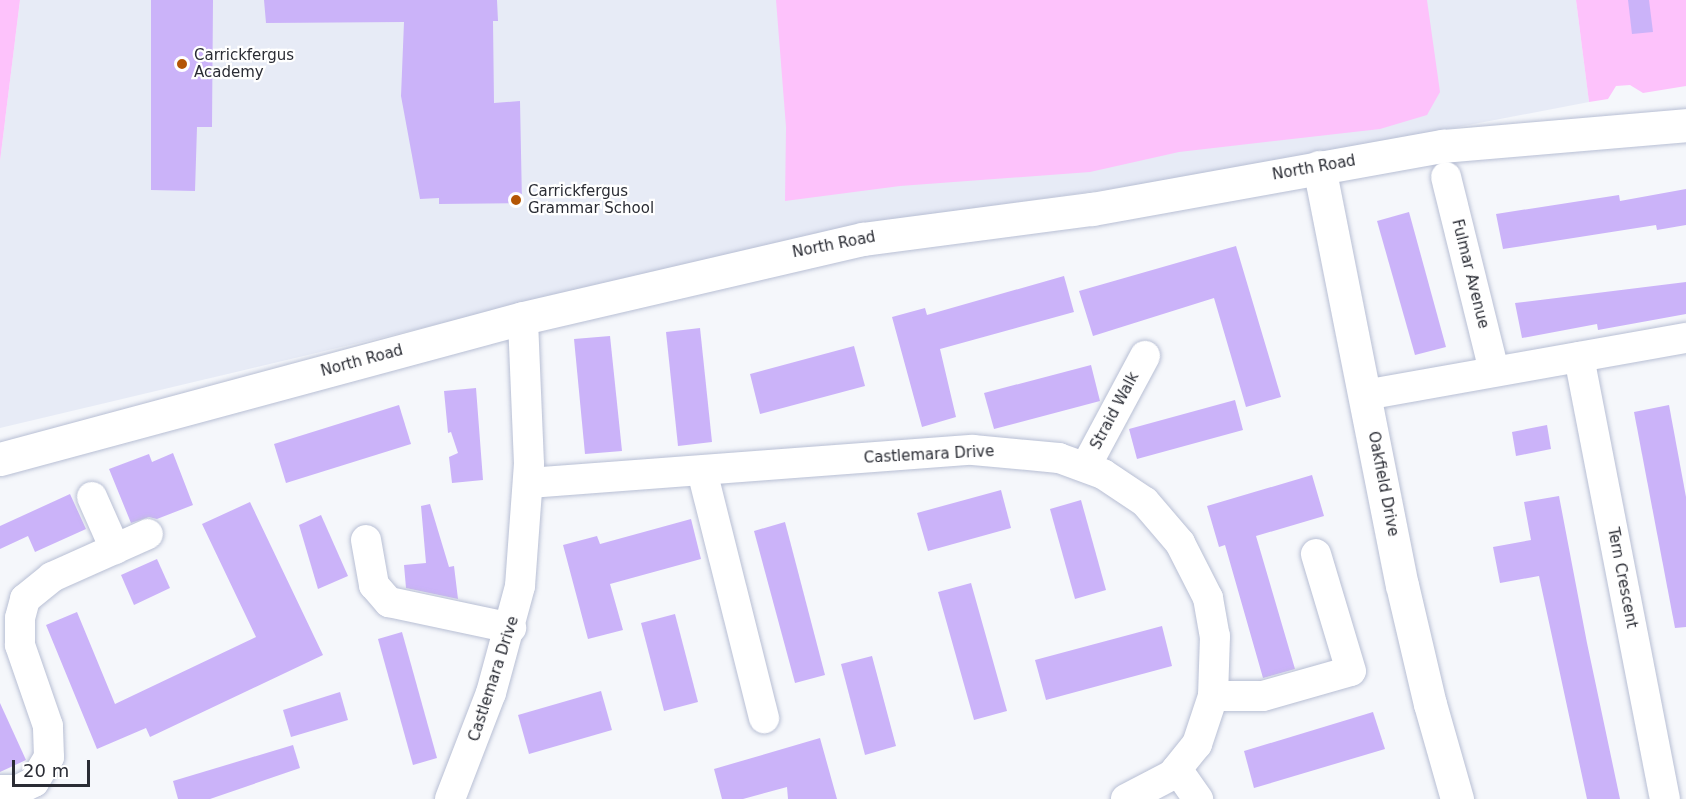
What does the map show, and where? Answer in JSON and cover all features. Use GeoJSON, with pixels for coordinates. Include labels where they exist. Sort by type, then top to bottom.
{"type":"FeatureCollection","features":[{"type":"Feature","properties":{"kind":"street","name":"North Road"},"geometry":{"type":"LineString","coordinates":[[0,459],[523,318],[863,239],[1092,209],[1320,166],[1517,136],[1686,125]]}},
{"type":"Feature","properties":{"kind":"street","name":"Oakfield Drive"},"geometry":{"type":"LineString","coordinates":[[1320,166],[1430,704],[1457,799]]}},
{"type":"Feature","properties":{"kind":"street","name":"Fulmar Avenue"},"geometry":{"type":"LineString","coordinates":[[1446,177],[1494,371]]}},
{"type":"Feature","properties":{"kind":"street","name":"Castlemara Drive"},"geometry":{"type":"LineString","coordinates":[[450,799],[476,738],[511,628],[522,571],[529,483],[523,318]]}},
{"type":"Feature","properties":{"kind":"street"},"geometry":{"type":"LineString","coordinates":[[1365,395],[1686,338]]}},
{"type":"Feature","properties":{"kind":"street","name":"Straid Walk"},"geometry":{"type":"LineString","coordinates":[[1086,466],[1145,356]]}},
{"type":"Feature","properties":{"kind":"street","name":"Tern Crescent"},"geometry":{"type":"LineString","coordinates":[[1579,357],[1665,799]]}},
{"type":"Feature","properties":{"kind":"street","name":"Castlemara Drive"},"geometry":{"type":"LineString","coordinates":[[529,483],[973,450],[1045,456],[1086,466],[1145,502],[1169,528],[1192,562],[1214,618],[1213,696],[1201,736],[1177,770],[1126,799]]}},
{"type":"Feature","properties":{"kind":"street"},"geometry":{"type":"LineString","coordinates":[[702,471],[764,718]]}},
{"type":"Feature","properties":{"kind":"street"},"geometry":{"type":"LineString","coordinates":[[92,497],[115,549]]}},
{"type":"Feature","properties":{"kind":"street"},"geometry":{"type":"LineString","coordinates":[[0,789],[18,790],[34,782],[49,757],[48,726],[20,645],[20,618],[26,599],[46,580],[148,534]]}},
{"type":"Feature","properties":{"kind":"street"},"geometry":{"type":"LineString","coordinates":[[366,540],[374,585],[389,602],[511,628]]}},
{"type":"Feature","properties":{"kind":"street"},"geometry":{"type":"LineString","coordinates":[[1213,696],[1263,696],[1351,671],[1316,554]]}},
{"type":"Feature","properties":{"kind":"street"},"geometry":{"type":"LineString","coordinates":[[1177,770],[1198,799]]}},
{"type":"Feature","properties":{"kind":"shaded area"},"geometry":{"type":"Polygon","coordinates":[[[0,0],[20,0],[0,161],[0,0]]]}},
{"type":"Feature","properties":{"kind":"shaded area","name":"Carrickfergus Grammar School"},"geometry":{"type":"Polygon","coordinates":[[[20,0],[1576,0],[1589,102],[1213,174],[851,226],[0,428],[0,161],[20,0]]]}},
{"type":"Feature","properties":{"kind":"shaded area"},"geometry":{"type":"Polygon","coordinates":[[[776,0],[1427,0],[1440,92],[1427,115],[1380,129],[1179,152],[1090,172],[900,186],[785,201],[786,127],[776,0]]]}},
{"type":"Feature","properties":{"kind":"shaded area"},"geometry":{"type":"Polygon","coordinates":[[[1576,0],[1686,0],[1686,86],[1643,93],[1630,85],[1616,86],[1608,99],[1589,102],[1576,0]]]}},
{"type":"Feature","properties":{"kind":"building","name":"Carrickfergus Academy"},"geometry":{"type":"Polygon","coordinates":[[[151,0],[213,0],[212,127],[197,127],[195,191],[151,190],[151,0]]]}},
{"type":"Feature","properties":{"kind":"building"},"geometry":{"type":"Polygon","coordinates":[[[264,0],[497,0],[498,21],[493,21],[494,103],[520,101],[522,203],[439,204],[439,198],[420,199],[401,96],[404,22],[266,23],[264,0]]]}},
{"type":"Feature","properties":{"kind":"building"},"geometry":{"type":"Polygon","coordinates":[[[1628,0],[1649,0],[1653,32],[1632,34],[1628,0]]]}},
{"type":"Feature","properties":{"kind":"building"},"geometry":{"type":"Polygon","coordinates":[[[1686,189],[1686,225],[1657,230],[1656,225],[1503,249],[1496,214],[1619,195],[1620,201],[1686,189]]]}},
{"type":"Feature","properties":{"kind":"building"},"geometry":{"type":"Polygon","coordinates":[[[1409,212],[1446,347],[1415,355],[1377,221],[1409,212]]]}},
{"type":"Feature","properties":{"kind":"building"},"geometry":{"type":"Polygon","coordinates":[[[1236,246],[1281,397],[1246,407],[1214,298],[1093,336],[1079,291],[1236,246]]]}},
{"type":"Feature","properties":{"kind":"building"},"geometry":{"type":"Polygon","coordinates":[[[1064,276],[1074,312],[940,349],[956,417],[922,427],[892,317],[925,308],[927,315],[1064,276]]]}},
{"type":"Feature","properties":{"kind":"building"},"geometry":{"type":"Polygon","coordinates":[[[1686,282],[1686,314],[1598,330],[1597,324],[1522,338],[1515,303],[1686,282]]]}},
{"type":"Feature","properties":{"kind":"building"},"geometry":{"type":"Polygon","coordinates":[[[700,328],[712,442],[678,446],[666,332],[700,328]]]}},
{"type":"Feature","properties":{"kind":"building"},"geometry":{"type":"Polygon","coordinates":[[[610,336],[622,451],[585,454],[574,339],[610,336]]]}},
{"type":"Feature","properties":{"kind":"building"},"geometry":{"type":"Polygon","coordinates":[[[854,346],[865,386],[760,414],[750,374],[854,346]]]}},
{"type":"Feature","properties":{"kind":"building"},"geometry":{"type":"Polygon","coordinates":[[[1091,365],[1100,401],[994,429],[984,393],[1091,365]]]}},
{"type":"Feature","properties":{"kind":"building"},"geometry":{"type":"Polygon","coordinates":[[[476,388],[483,480],[452,483],[449,457],[458,453],[451,432],[448,433],[444,391],[476,388]]]}},
{"type":"Feature","properties":{"kind":"building"},"geometry":{"type":"Polygon","coordinates":[[[1235,400],[1243,430],[1137,459],[1129,429],[1235,400]]]}},
{"type":"Feature","properties":{"kind":"building"},"geometry":{"type":"Polygon","coordinates":[[[399,405],[411,444],[286,483],[274,444],[399,405]]]}},
{"type":"Feature","properties":{"kind":"building"},"geometry":{"type":"Polygon","coordinates":[[[1669,405],[1686,497],[1686,627],[1675,628],[1634,412],[1669,405]]]}},
{"type":"Feature","properties":{"kind":"building"},"geometry":{"type":"Polygon","coordinates":[[[1547,425],[1551,449],[1516,456],[1512,432],[1547,425]]]}},
{"type":"Feature","properties":{"kind":"building"},"geometry":{"type":"Polygon","coordinates":[[[173,453],[193,505],[157,519],[149,517],[131,523],[109,469],[149,454],[152,462],[173,453]]]}},
{"type":"Feature","properties":{"kind":"building"},"geometry":{"type":"Polygon","coordinates":[[[1312,475],[1324,516],[1256,536],[1295,669],[1263,678],[1225,545],[1219,547],[1207,506],[1312,475]]]}},
{"type":"Feature","properties":{"kind":"building"},"geometry":{"type":"Polygon","coordinates":[[[1001,490],[1011,528],[928,551],[917,513],[1001,490]]]}},
{"type":"Feature","properties":{"kind":"building"},"geometry":{"type":"Polygon","coordinates":[[[70,494],[86,529],[35,552],[28,536],[0,549],[0,526],[70,494]]]}},
{"type":"Feature","properties":{"kind":"building"},"geometry":{"type":"Polygon","coordinates":[[[1559,496],[1620,799],[1587,799],[1539,576],[1500,583],[1493,547],[1531,540],[1524,502],[1559,496]]]}},
{"type":"Feature","properties":{"kind":"building"},"geometry":{"type":"Polygon","coordinates":[[[1081,500],[1106,590],[1075,599],[1050,509],[1081,500]]]}},
{"type":"Feature","properties":{"kind":"building"},"geometry":{"type":"Polygon","coordinates":[[[250,502],[323,655],[150,737],[146,728],[97,749],[46,625],[77,612],[115,704],[256,637],[202,524],[250,502]]]}},
{"type":"Feature","properties":{"kind":"building"},"geometry":{"type":"Polygon","coordinates":[[[430,504],[449,567],[454,566],[458,599],[406,588],[404,565],[426,563],[421,506],[430,504]]]}},
{"type":"Feature","properties":{"kind":"building"},"geometry":{"type":"Polygon","coordinates":[[[321,515],[348,576],[318,589],[299,525],[321,515]]]}},
{"type":"Feature","properties":{"kind":"building"},"geometry":{"type":"Polygon","coordinates":[[[691,519],[701,559],[610,584],[623,630],[588,639],[563,545],[597,536],[600,544],[691,519]]]}},
{"type":"Feature","properties":{"kind":"building"},"geometry":{"type":"Polygon","coordinates":[[[785,522],[825,675],[795,683],[754,531],[785,522]]]}},
{"type":"Feature","properties":{"kind":"building"},"geometry":{"type":"Polygon","coordinates":[[[157,559],[170,588],[134,605],[121,575],[157,559]]]}},
{"type":"Feature","properties":{"kind":"building"},"geometry":{"type":"Polygon","coordinates":[[[971,583],[1007,711],[974,720],[938,592],[971,583]]]}},
{"type":"Feature","properties":{"kind":"building"},"geometry":{"type":"Polygon","coordinates":[[[675,614],[698,702],[664,711],[641,623],[675,614]]]}},
{"type":"Feature","properties":{"kind":"building"},"geometry":{"type":"Polygon","coordinates":[[[1162,626],[1172,666],[1046,700],[1035,660],[1162,626]]]}},
{"type":"Feature","properties":{"kind":"building"},"geometry":{"type":"Polygon","coordinates":[[[402,632],[437,758],[413,765],[378,639],[402,632]]]}},
{"type":"Feature","properties":{"kind":"building"},"geometry":{"type":"Polygon","coordinates":[[[872,656],[896,746],[865,755],[841,664],[872,656]]]}},
{"type":"Feature","properties":{"kind":"building"},"geometry":{"type":"Polygon","coordinates":[[[601,691],[612,730],[529,754],[518,715],[601,691]]]}},
{"type":"Feature","properties":{"kind":"building"},"geometry":{"type":"Polygon","coordinates":[[[340,692],[348,720],[291,737],[283,710],[340,692]]]}},
{"type":"Feature","properties":{"kind":"building"},"geometry":{"type":"Polygon","coordinates":[[[0,703],[26,760],[0,772],[0,703]]]}},
{"type":"Feature","properties":{"kind":"building"},"geometry":{"type":"Polygon","coordinates":[[[1373,712],[1385,749],[1254,788],[1244,751],[1373,712]]]}},
{"type":"Feature","properties":{"kind":"building"},"geometry":{"type":"Polygon","coordinates":[[[820,738],[837,799],[788,799],[787,787],[743,799],[722,799],[714,769],[820,738]]]}},
{"type":"Feature","properties":{"kind":"building"},"geometry":{"type":"Polygon","coordinates":[[[293,745],[300,768],[210,799],[178,799],[173,781],[293,745]]]}},
{"type":"Feature","properties":{"kind":"place","name":"Carrickfergus Academy"},"geometry":{"type":"Point","coordinates":[182,64]}},
{"type":"Feature","properties":{"kind":"place","name":"Carrickfergus Grammar School"},"geometry":{"type":"Point","coordinates":[516,200]}}]}
